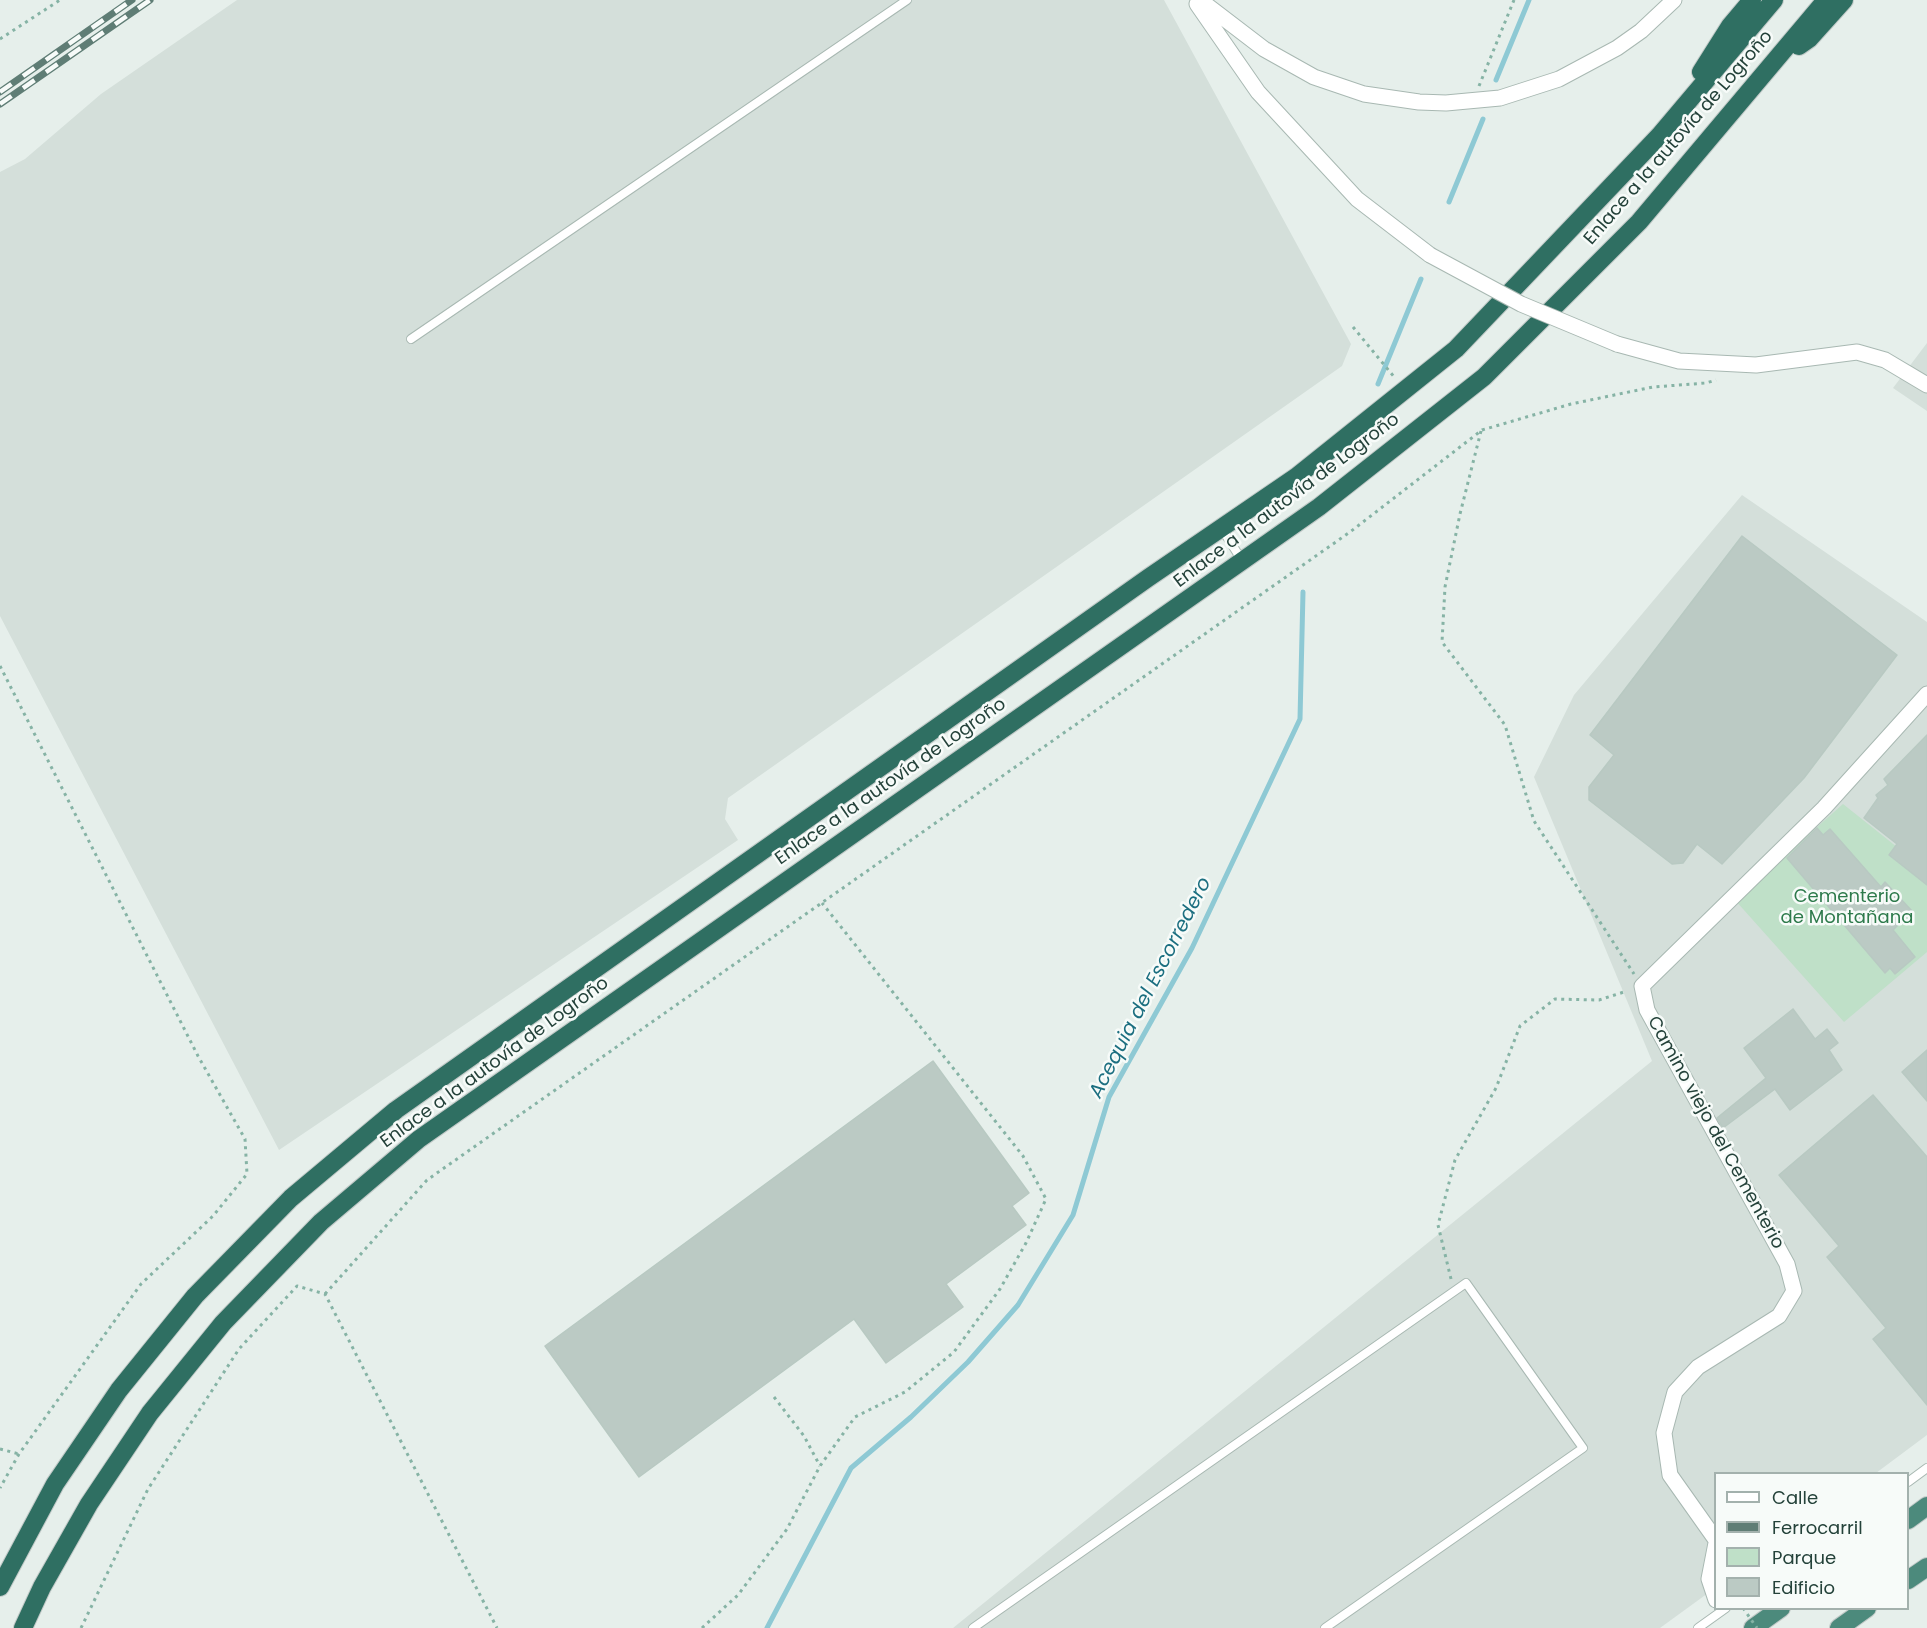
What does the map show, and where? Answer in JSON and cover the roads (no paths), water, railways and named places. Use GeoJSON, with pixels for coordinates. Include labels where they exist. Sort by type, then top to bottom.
{"type":"FeatureCollection","features":[{"type":"Feature","properties":{"kind":"highway"},"geometry":{"type":"LineString","coordinates":[[1659,136],[1730,26],[1752,0]]}},
{"type":"Feature","properties":{"kind":"highway","name":"Enlace a la autovía de Logroño"},"geometry":{"type":"LineString","coordinates":[[0,1587],[55,1484],[119,1390],[195,1296],[291,1197],[396,1110],[1296,477],[1456,349],[1659,136],[1774,0]]}},
{"type":"Feature","properties":{"kind":"highway","name":"Enlace a la autovía de Logroño"},"geometry":{"type":"LineString","coordinates":[[23,1628],[42,1587],[88,1504],[150,1413],[223,1323],[321,1221],[419,1139],[1320,507],[1484,377],[1639,222],[1826,0]]}},
{"type":"Feature","properties":{"kind":"highway"},"geometry":{"type":"LineString","coordinates":[[1775,61],[1809,39],[1844,0]]}},
{"type":"Feature","properties":{"kind":"highway"},"geometry":{"type":"LineString","coordinates":[[1909,1519],[1927,1506]]}},
{"type":"Feature","properties":{"kind":"highway"},"geometry":{"type":"LineString","coordinates":[[1909,1579],[1927,1566]]}},
{"type":"Feature","properties":{"kind":"highway"},"geometry":{"type":"LineString","coordinates":[[1755,1628],[1778,1610]]}},
{"type":"Feature","properties":{"kind":"highway"},"geometry":{"type":"LineString","coordinates":[[1839,1628],[1864,1610]]}},
{"type":"Feature","properties":{"kind":"street"},"geometry":{"type":"LineString","coordinates":[[1195,0],[1258,92],[1357,199],[1430,255],[1521,304],[1617,344],[1679,361],[1756,365],[1857,352],[1885,360],[1927,385]]}},
{"type":"Feature","properties":{"kind":"street"},"geometry":{"type":"LineString","coordinates":[[1200,0],[1264,50],[1314,77],[1341,88],[1409,101],[1474,102],[1531,89],[1589,65],[1641,32],[1674,0]]}},
{"type":"Feature","properties":{"kind":"street","name":"Camino viejo del Cementerio"},"geometry":{"type":"LineString","coordinates":[[1714,1539],[1670,1475],[1664,1433],[1675,1392],[1698,1367],[1779,1316],[1794,1291],[1787,1264],[1647,1010],[1642,986],[1824,808],[1927,694]]}},
{"type":"Feature","properties":{"kind":"street","name":"Camino viejo del Cementerio"},"geometry":{"type":"LineString","coordinates":[[1714,1553],[1709,1579],[1714,1592]]}},
{"type":"Feature","properties":{"kind":"lane"},"geometry":{"type":"LineString","coordinates":[[411,339],[907,0]]}},
{"type":"Feature","properties":{"kind":"lane"},"geometry":{"type":"LineString","coordinates":[[1221,528],[1243,562]]}},
{"type":"Feature","properties":{"kind":"lane"},"geometry":{"type":"LineString","coordinates":[[973,1628],[1466,1283],[1584,1448],[1325,1628]]}},
{"type":"Feature","properties":{"kind":"lane"},"geometry":{"type":"LineString","coordinates":[[1909,1481],[1927,1468]]}},
{"type":"Feature","properties":{"kind":"lane"},"geometry":{"type":"LineString","coordinates":[[1698,1628],[1717,1610]]}},
{"type":"Feature","properties":{"kind":"waterway","name":"Acequia del Escorredero"},"geometry":{"type":"LineString","coordinates":[[1496,80],[1529,0]]}},
{"type":"Feature","properties":{"kind":"waterway","name":"Acequia del Escorredero"},"geometry":{"type":"LineString","coordinates":[[1449,202],[1483,119]]}},
{"type":"Feature","properties":{"kind":"waterway","name":"Acequia del Escorredero"},"geometry":{"type":"LineString","coordinates":[[1378,384],[1421,279]]}},
{"type":"Feature","properties":{"kind":"waterway","name":"Acequia del Escorredero"},"geometry":{"type":"LineString","coordinates":[[767,1628],[851,1468],[911,1417],[968,1362],[1018,1305],[1073,1215],[1109,1097],[1192,948],[1300,719],[1303,592]]}},
{"type":"Feature","properties":{"kind":"railway"},"geometry":{"type":"LineString","coordinates":[[0,92],[132,0]]}},
{"type":"Feature","properties":{"kind":"railway"},"geometry":{"type":"LineString","coordinates":[[0,104],[150,0]]}},
{"type":"Feature","properties":{"kind":"park label","name":"Cementerio de Montañana"},"geometry":{"type":"Point","coordinates":[1847,907]}}]}
